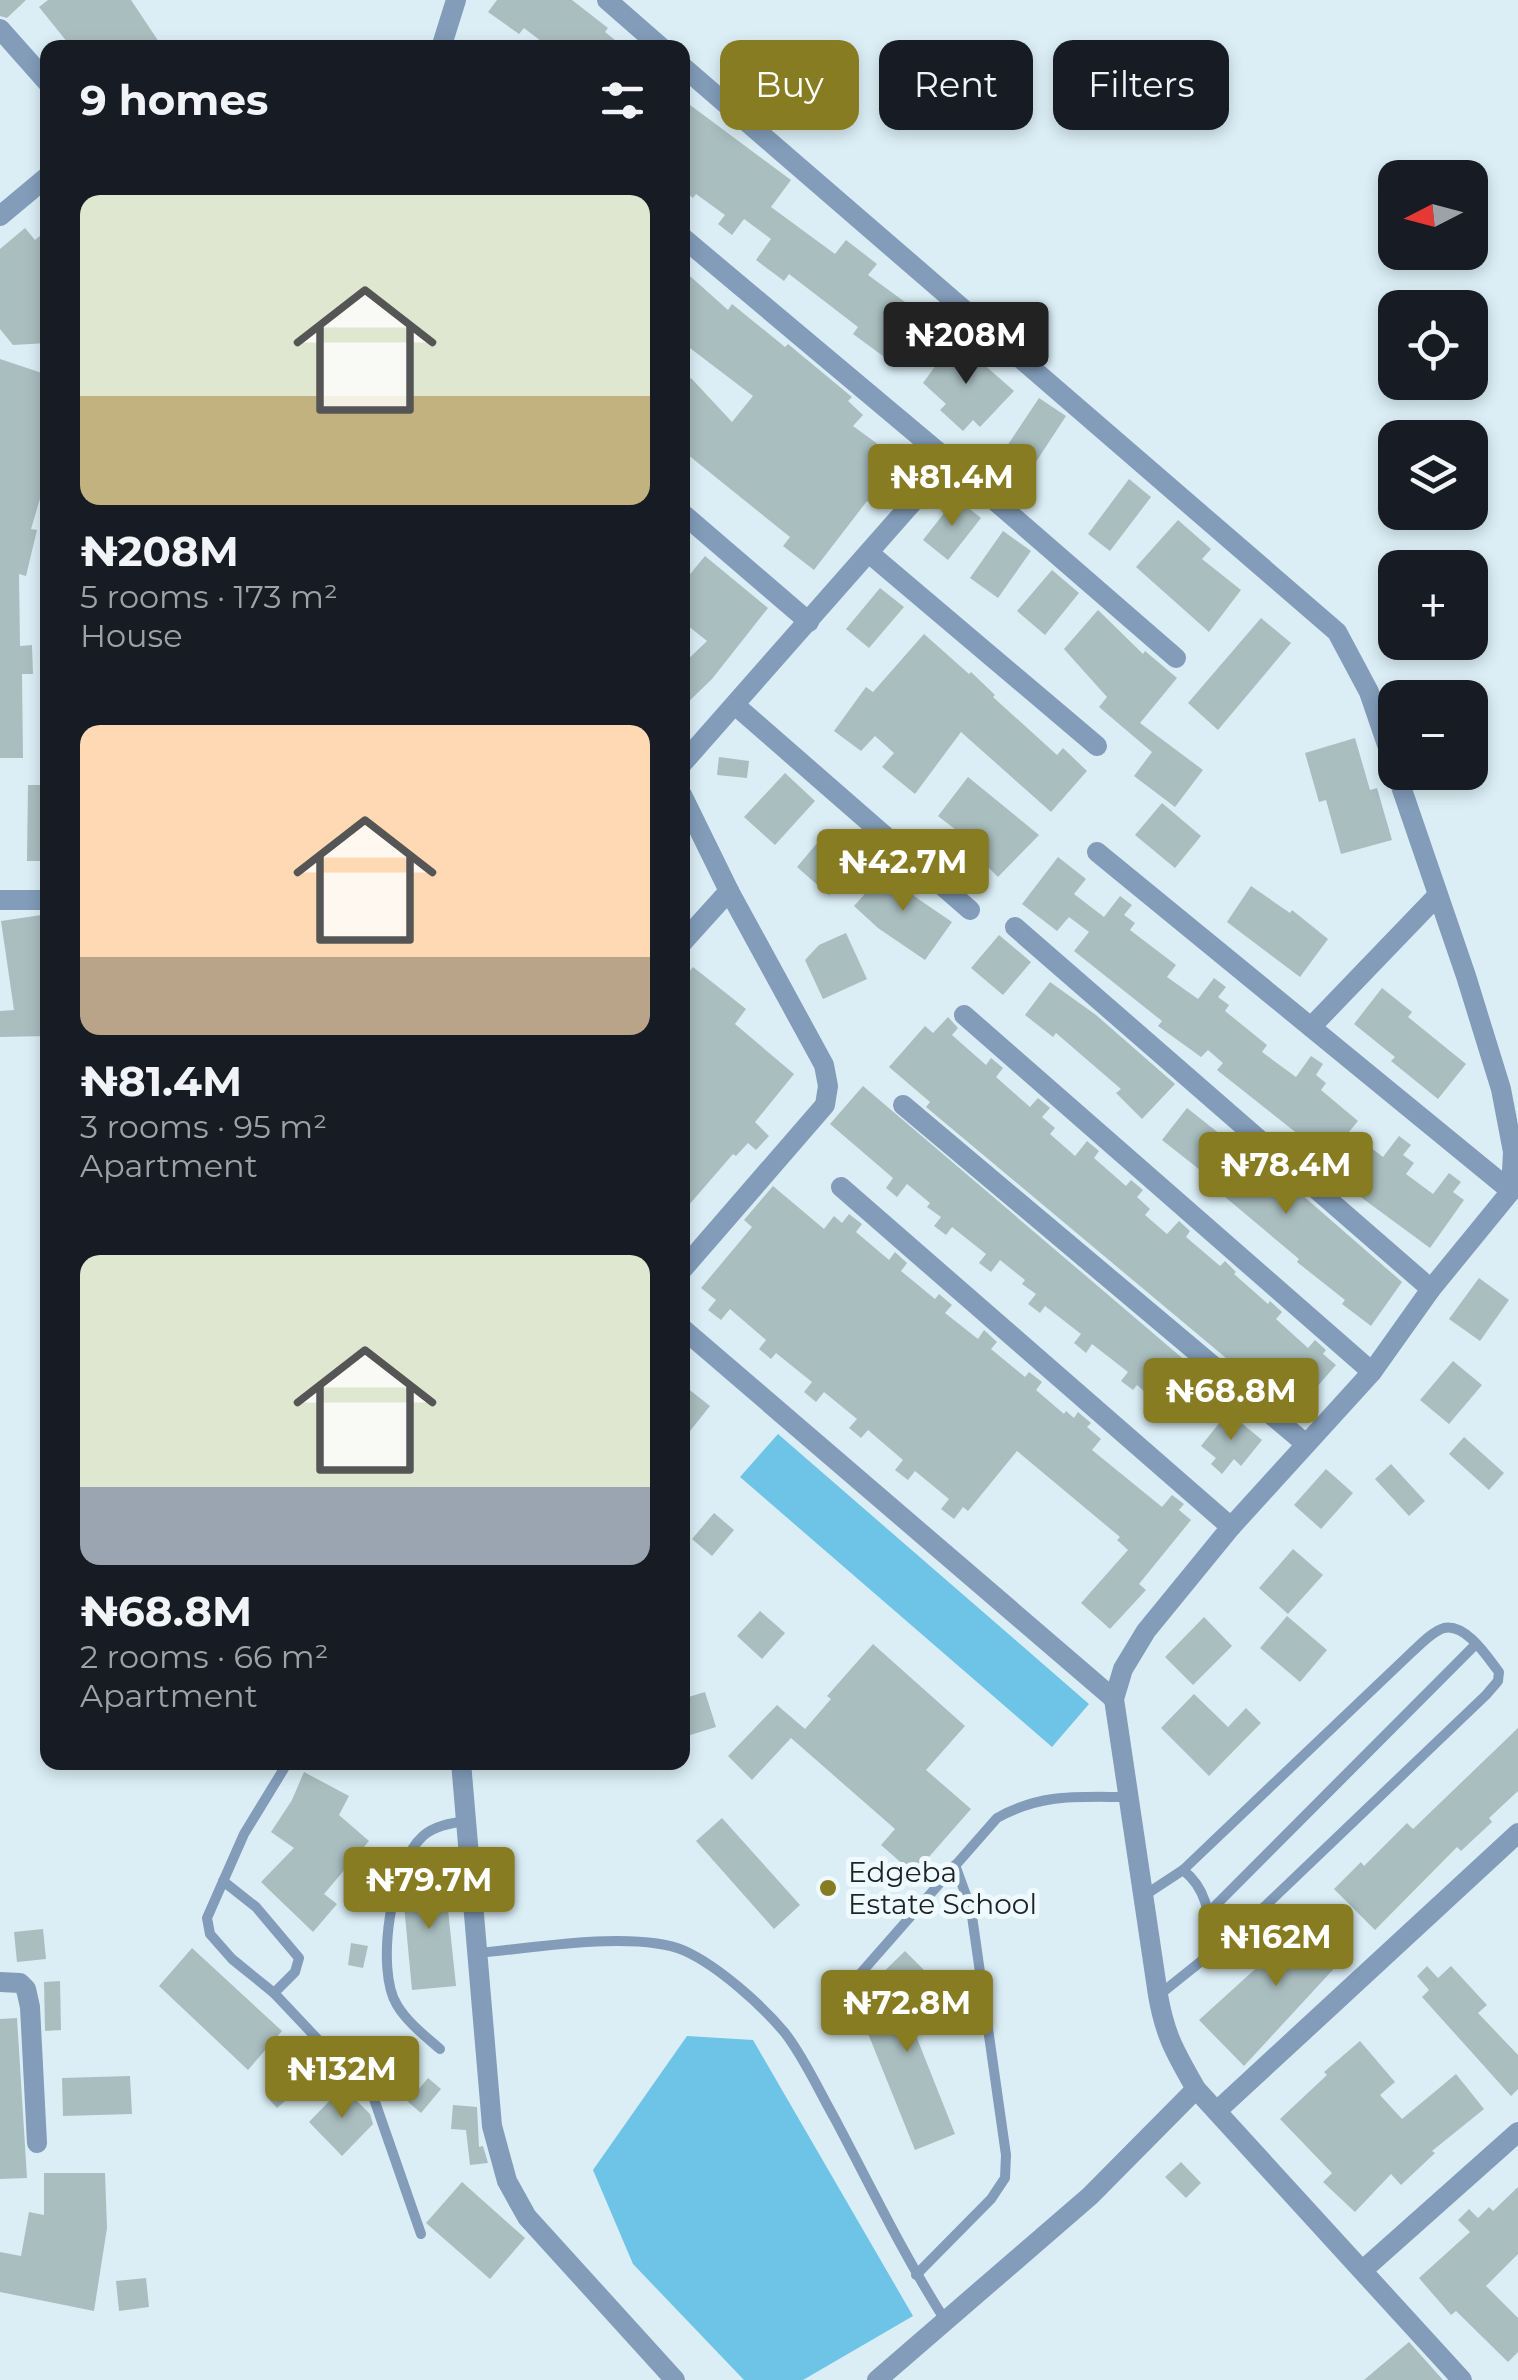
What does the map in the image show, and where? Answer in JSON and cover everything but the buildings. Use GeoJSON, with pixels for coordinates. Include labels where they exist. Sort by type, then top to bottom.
{"type":"FeatureCollection","features":[{"type":"Feature","properties":{"kind":"street"},"geometry":{"type":"LineString","coordinates":[[444,40],[456,0]]}},
{"type":"Feature","properties":{"kind":"street"},"geometry":{"type":"LineString","coordinates":[[607,0],[653,40]]}},
{"type":"Feature","properties":{"kind":"street"},"geometry":{"type":"LineString","coordinates":[[0,29],[40,73]]}},
{"type":"Feature","properties":{"kind":"street"},"geometry":{"type":"LineString","coordinates":[[690,73],[1336,632],[1369,692],[1378,718]]}},
{"type":"Feature","properties":{"kind":"street"},"geometry":{"type":"LineString","coordinates":[[0,216],[40,183]]}},
{"type":"Feature","properties":{"kind":"street"},"geometry":{"type":"LineString","coordinates":[[690,244],[1176,658]]}},
{"type":"Feature","properties":{"kind":"street"},"geometry":{"type":"LineString","coordinates":[[690,755],[948,461]]}},
{"type":"Feature","properties":{"kind":"street"},"geometry":{"type":"LineString","coordinates":[[690,521],[808,622]]}},
{"type":"Feature","properties":{"kind":"street"},"geometry":{"type":"LineString","coordinates":[[869,553],[1098,746]]}},
{"type":"Feature","properties":{"kind":"street"},"geometry":{"type":"LineString","coordinates":[[735,705],[970,910]]}},
{"type":"Feature","properties":{"kind":"street"},"geometry":{"type":"LineString","coordinates":[[1403,790],[1500,1090],[1513,1152],[1510,1191],[1431,1289],[1372,1372],[1231,1528],[1146,1632],[1123,1669],[1114,1699],[1164,2029],[1196,2089],[1462,2380]]}},
{"type":"Feature","properties":{"kind":"street"},"geometry":{"type":"LineString","coordinates":[[690,811],[824,1064],[828,1086],[825,1105],[690,1261]]}},
{"type":"Feature","properties":{"kind":"street"},"geometry":{"type":"LineString","coordinates":[[1097,852],[1510,1191]]}},
{"type":"Feature","properties":{"kind":"street"},"geometry":{"type":"LineString","coordinates":[[690,933],[729,891]]}},
{"type":"Feature","properties":{"kind":"street"},"geometry":{"type":"LineString","coordinates":[[1311,1027],[1438,895]]}},
{"type":"Feature","properties":{"kind":"street"},"geometry":{"type":"LineString","coordinates":[[0,900],[40,900]]}},
{"type":"Feature","properties":{"kind":"street"},"geometry":{"type":"LineString","coordinates":[[1015,926],[1431,1289]]}},
{"type":"Feature","properties":{"kind":"street"},"geometry":{"type":"LineString","coordinates":[[964,1015],[1372,1372]]}},
{"type":"Feature","properties":{"kind":"street"},"geometry":{"type":"LineString","coordinates":[[903,1105],[1306,1444]]}},
{"type":"Feature","properties":{"kind":"street"},"geometry":{"type":"LineString","coordinates":[[841,1187],[1231,1528]]}},
{"type":"Feature","properties":{"kind":"street"},"geometry":{"type":"LineString","coordinates":[[690,1335],[1114,1699]]}},
{"type":"Feature","properties":{"kind":"street"},"geometry":{"type":"LineString","coordinates":[[462,1770],[492,2126],[507,2181],[527,2217],[675,2380]]}},
{"type":"Feature","properties":{"kind":"street"},"geometry":{"type":"LineString","coordinates":[[1218,2110],[1518,1833]]}},
{"type":"Feature","properties":{"kind":"street"},"geometry":{"type":"LineString","coordinates":[[0,1982],[20,1982],[26,1989],[37,2143]]}},
{"type":"Feature","properties":{"kind":"street"},"geometry":{"type":"LineString","coordinates":[[877,2380],[1090,2196],[1196,2089]]}},
{"type":"Feature","properties":{"kind":"street"},"geometry":{"type":"LineString","coordinates":[[1363,2270],[1518,2132]]}},
{"type":"Feature","properties":{"kind":"lane"},"geometry":{"type":"LineString","coordinates":[[1146,1895],[1183,1870],[1440,1629],[1452,1627],[1476,1644],[1500,1672],[1498,1681],[1239,1931],[1158,1995]]}},
{"type":"Feature","properties":{"kind":"lane"},"geometry":{"type":"LineString","coordinates":[[1208,1912],[1476,1644]]}},
{"type":"Feature","properties":{"kind":"lane"},"geometry":{"type":"LineString","coordinates":[[283,1770],[244,1834],[223,1881],[208,1918],[210,1934],[232,1958],[274,1992],[374,2098],[420,2234]]}},
{"type":"Feature","properties":{"kind":"lane"},"geometry":{"type":"LineString","coordinates":[[854,1982],[997,1818],[1024,1804],[1063,1797],[1130,1796]]}},
{"type":"Feature","properties":{"kind":"lane"},"geometry":{"type":"LineString","coordinates":[[440,2049],[395,2003],[387,1957],[391,1900],[402,1864],[423,1836],[446,1824],[467,1821]]}},
{"type":"Feature","properties":{"kind":"lane"},"geometry":{"type":"LineString","coordinates":[[916,2275],[991,2199],[1005,2178],[1006,2155],[971,1909],[954,1865]]}},
{"type":"Feature","properties":{"kind":"lane"},"geometry":{"type":"LineString","coordinates":[[1183,1870],[1198,1882],[1208,1912],[1212,1952]]}},
{"type":"Feature","properties":{"kind":"lane"},"geometry":{"type":"LineString","coordinates":[[223,1881],[256,1907],[299,1958],[295,1972],[274,1992]]}},
{"type":"Feature","properties":{"kind":"lane"},"geometry":{"type":"LineString","coordinates":[[480,1953],[650,1943],[684,1950],[728,1979],[784,2033],[813,2079],[916,2275],[945,2320]]}},
{"type":"Feature","properties":{"kind":"shaded area"},"geometry":{"type":"Polygon","coordinates":[[[778,1434],[1089,1704],[1052,1747],[740,1477],[778,1434]]]}},
{"type":"Feature","properties":{"kind":"shaded area"},"geometry":{"type":"Polygon","coordinates":[[[687,2036],[753,2040],[913,2316],[803,2380],[744,2380],[633,2264],[593,2170],[687,2036]]]}},
{"type":"Feature","properties":{"kind":"place","name":"Edgeba Estate School"},"geometry":{"type":"Point","coordinates":[828,1888]}}]}
